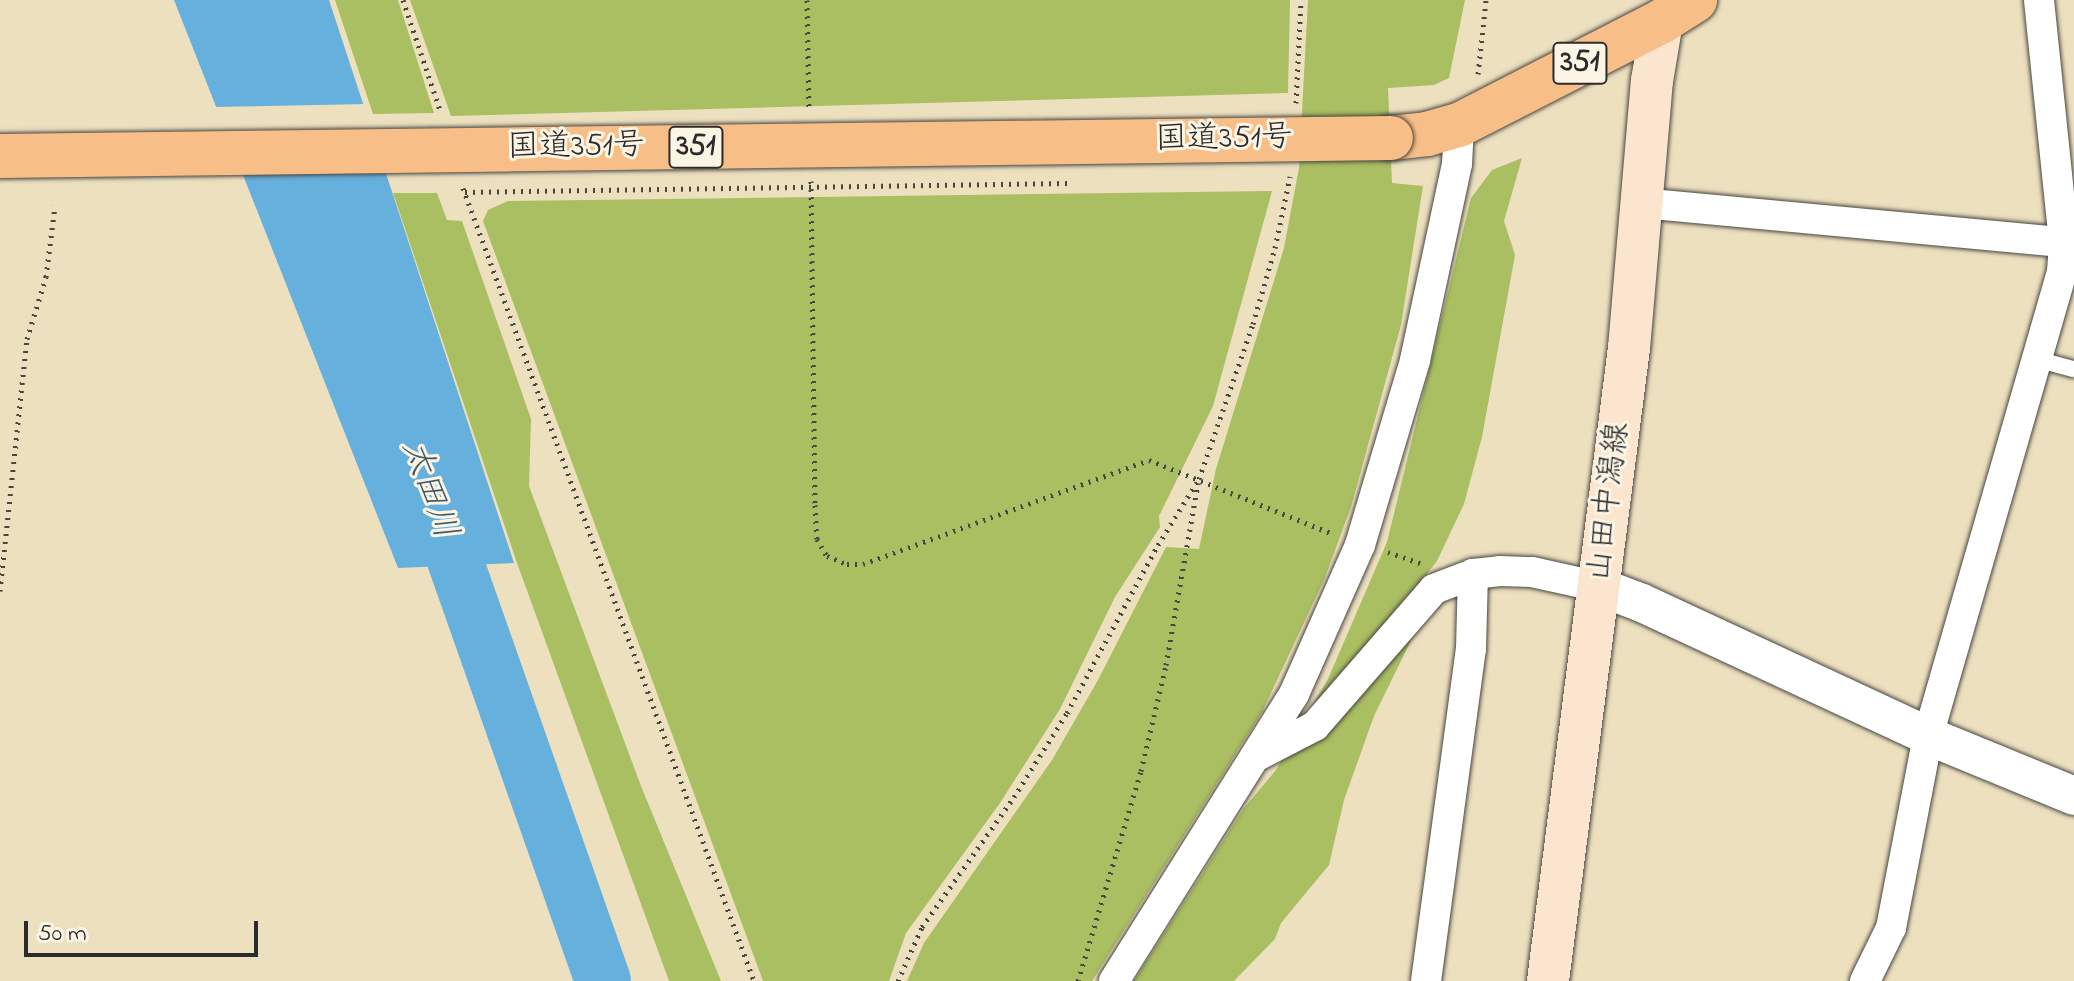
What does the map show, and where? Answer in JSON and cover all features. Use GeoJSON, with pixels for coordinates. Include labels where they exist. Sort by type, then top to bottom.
{"type":"FeatureCollection","features":[{"type":"Feature","properties":{"kind":"highway","name":"351"},"geometry":{"type":"LineString","coordinates":[[1459,125],[1674,7]]}},
{"type":"Feature","properties":{"kind":"highway","name":"国道351号"},"geometry":{"type":"LineString","coordinates":[[0,156],[1391,138],[1427,134],[1459,125]]}},
{"type":"Feature","properties":{"kind":"main road","name":"山田中潟線"},"geometry":{"type":"LineString","coordinates":[[1548,981],[1629,348],[1652,81],[1674,7]]}},
{"type":"Feature","properties":{"kind":"street"},"geometry":{"type":"LineString","coordinates":[[1865,981],[1891,928],[1928,736],[2069,242],[2039,0]]}},
{"type":"Feature","properties":{"kind":"street"},"geometry":{"type":"LineString","coordinates":[[1114,981],[1259,755],[1294,694],[1324,632],[1373,512],[1415,360],[1457,164],[1459,125]]}},
{"type":"Feature","properties":{"kind":"street"},"geometry":{"type":"LineString","coordinates":[[1641,203],[2069,242]]}},
{"type":"Feature","properties":{"kind":"street"},"geometry":{"type":"LineString","coordinates":[[1259,755],[1295,740],[1315,726],[1434,589],[1473,574],[1532,572],[1600,587],[1642,603],[1928,736],[2074,796]]}},
{"type":"Feature","properties":{"kind":"street"},"geometry":{"type":"LineString","coordinates":[[1426,981],[1471,649],[1473,574]]}},
{"type":"Feature","properties":{"kind":"lane"},"geometry":{"type":"LineString","coordinates":[[2036,359],[2074,369]]}},
{"type":"Feature","properties":{"kind":"path"},"geometry":{"type":"LineString","coordinates":[[403,0],[443,118]]}},
{"type":"Feature","properties":{"kind":"path"},"geometry":{"type":"LineString","coordinates":[[807,0],[810,125]]}},
{"type":"Feature","properties":{"kind":"path"},"geometry":{"type":"LineString","coordinates":[[1295,118],[1301,0]]}},
{"type":"Feature","properties":{"kind":"path"},"geometry":{"type":"LineString","coordinates":[[1478,75],[1486,0]]}},
{"type":"Feature","properties":{"kind":"path"},"geometry":{"type":"LineString","coordinates":[[1078,981],[1141,771],[1166,665],[1199,479],[1253,324],[1275,248],[1292,162]]}},
{"type":"Feature","properties":{"kind":"path"},"geometry":{"type":"LineString","coordinates":[[811,172],[815,505],[817,539],[827,556],[847,564],[863,564],[1149,460],[1331,533]]}},
{"type":"Feature","properties":{"kind":"path"},"geometry":{"type":"LineString","coordinates":[[1277,176],[1291,176]]}},
{"type":"Feature","properties":{"kind":"path"},"geometry":{"type":"LineString","coordinates":[[460,178],[754,981]]}},
{"type":"Feature","properties":{"kind":"path"},"geometry":{"type":"LineString","coordinates":[[465,192],[1083,182]]}},
{"type":"Feature","properties":{"kind":"path"},"geometry":{"type":"LineString","coordinates":[[0,591],[27,339],[46,277],[55,206]]}},
{"type":"Feature","properties":{"kind":"path"},"geometry":{"type":"LineString","coordinates":[[898,981],[922,927],[1014,797],[1067,713],[1158,545],[1199,479]]}},
{"type":"Feature","properties":{"kind":"path"},"geometry":{"type":"LineString","coordinates":[[1378,549],[1426,565]]}},
{"type":"Feature","properties":{"kind":"green space"},"geometry":{"type":"Polygon","coordinates":[[[335,0],[398,0],[434,113],[373,114],[335,0]]]}},
{"type":"Feature","properties":{"kind":"green space"},"geometry":{"type":"Polygon","coordinates":[[[410,0],[1290,0],[1288,93],[451,116],[410,0]]]}},
{"type":"Feature","properties":{"kind":"green space"},"geometry":{"type":"Polygon","coordinates":[[[1308,0],[1465,0],[1449,78],[1434,85],[1388,88],[1392,183],[1423,186],[1401,325],[1351,507],[1324,580],[1262,712],[1092,981],[907,981],[924,943],[1052,760],[1098,680],[1166,547],[1199,549],[1216,469],[1284,248],[1299,168],[1308,0]]]}},
{"type":"Feature","properties":{"kind":"green space"},"geometry":{"type":"Polygon","coordinates":[[[1522,158],[1504,221],[1515,255],[1482,437],[1464,504],[1437,561],[1418,585],[1424,614],[1374,716],[1344,800],[1329,865],[1281,923],[1275,939],[1234,981],[1134,981],[1244,808],[1276,770],[1328,679],[1387,542],[1471,198],[1492,170],[1522,158]]]}},
{"type":"Feature","properties":{"kind":"green space"},"geometry":{"type":"Polygon","coordinates":[[[1272,191],[1213,406],[1159,516],[1160,527],[1115,597],[1060,709],[1000,803],[906,933],[889,981],[763,981],[483,221],[488,210],[508,201],[1272,191]]]}},
{"type":"Feature","properties":{"kind":"green space"},"geometry":{"type":"Polygon","coordinates":[[[393,193],[437,193],[447,220],[462,221],[531,419],[529,486],[641,786],[721,981],[669,981],[517,563],[393,193]]]}},
{"type":"Feature","properties":{"kind":"water"},"geometry":{"type":"Polygon","coordinates":[[[174,0],[329,0],[514,563],[398,568],[174,0]]]}},
{"type":"Feature","properties":{"kind":"pier"},"geometry":{"type":"Polygon","coordinates":[[[367,104],[388,166],[237,169],[212,107],[367,104]]]}},
{"type":"Feature","properties":{"kind":"waterway","name":"太田川"},"geometry":{"type":"LineString","coordinates":[[431,492],[603,981]]}}]}
